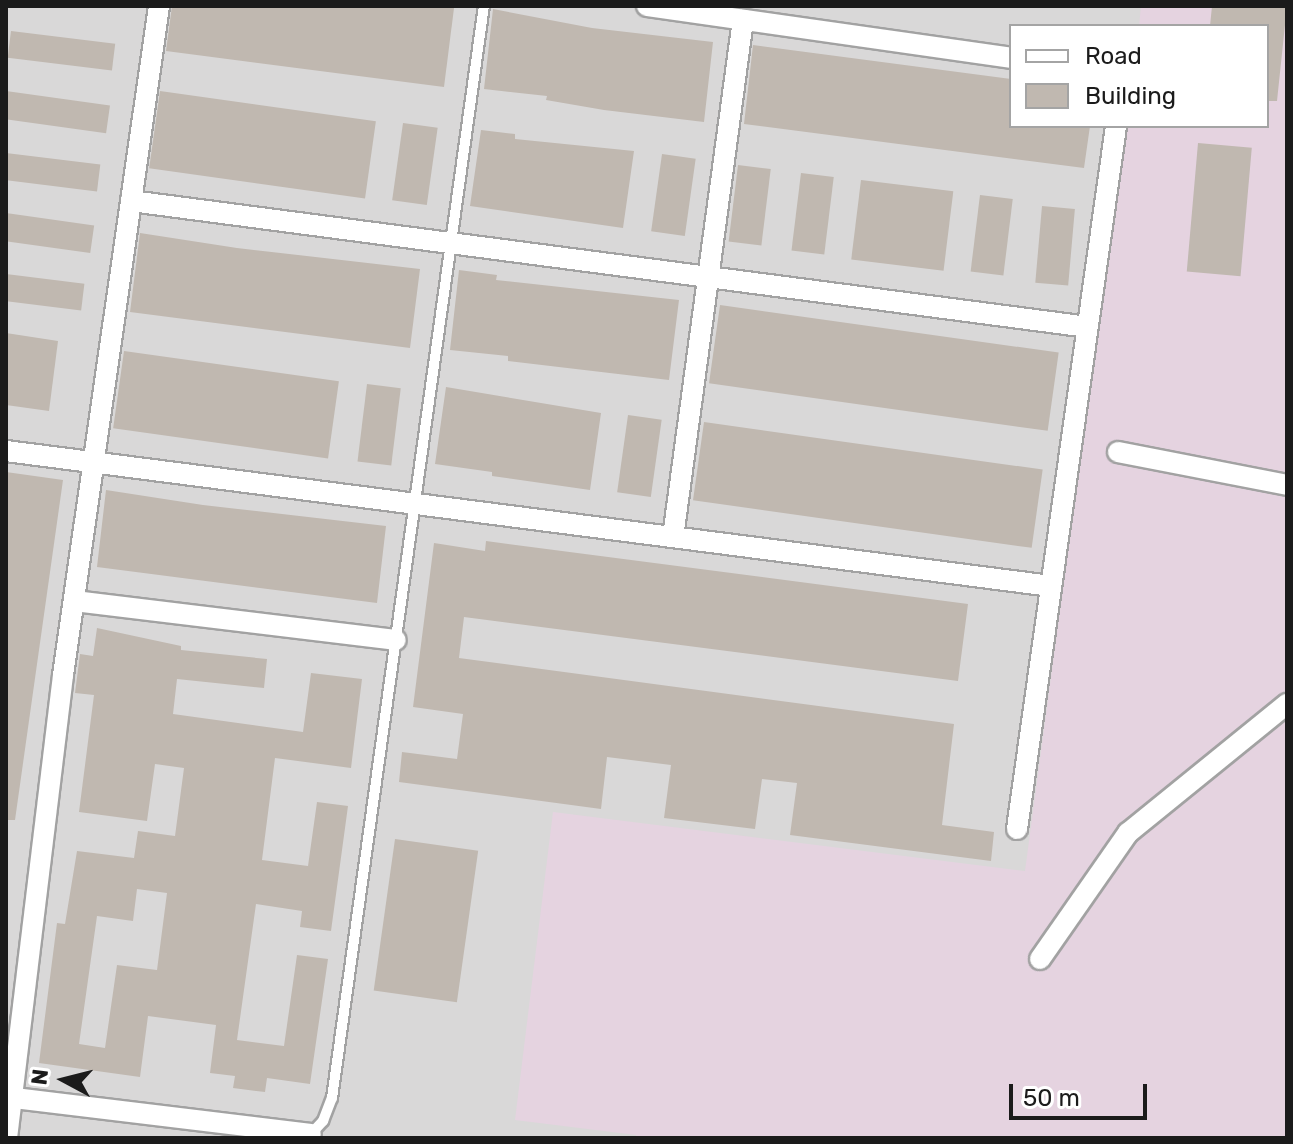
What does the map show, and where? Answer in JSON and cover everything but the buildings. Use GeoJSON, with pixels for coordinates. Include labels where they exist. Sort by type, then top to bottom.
{"type":"FeatureCollection","features":[{"type":"Feature","properties":{"kind":"street"},"geometry":{"type":"LineString","coordinates":[[7,1138],[9,1098],[74,601],[159,6]]}},
{"type":"Feature","properties":{"kind":"street"},"geometry":{"type":"LineString","coordinates":[[647,6],[1009,58]]}},
{"type":"Feature","properties":{"kind":"street"},"geometry":{"type":"LineString","coordinates":[[673,537],[743,20]]}},
{"type":"Feature","properties":{"kind":"street"},"geometry":{"type":"LineString","coordinates":[[1017,829],[1116,128]]}},
{"type":"Feature","properties":{"kind":"street"},"geometry":{"type":"LineString","coordinates":[[131,201],[1088,327]]}},
{"type":"Feature","properties":{"kind":"street"},"geometry":{"type":"LineString","coordinates":[[6,451],[1051,586]]}},
{"type":"Feature","properties":{"kind":"street"},"geometry":{"type":"LineString","coordinates":[[1118,452],[1287,485]]}},
{"type":"Feature","properties":{"kind":"street"},"geometry":{"type":"LineString","coordinates":[[74,601],[396,640]]}},
{"type":"Feature","properties":{"kind":"street"},"geometry":{"type":"LineString","coordinates":[[1040,959],[1128,833],[1287,704]]}},
{"type":"Feature","properties":{"kind":"street"},"geometry":{"type":"LineString","coordinates":[[9,1098],[309,1136]]}},
{"type":"Feature","properties":{"kind":"lane"},"geometry":{"type":"LineString","coordinates":[[309,1136],[323,1121],[332,1098],[484,6]]}},
{"type":"Feature","properties":{"kind":"shaded area"},"geometry":{"type":"Polygon","coordinates":[[[6,6],[1287,6],[1287,1138],[6,1138],[6,6]]]}},
{"type":"Feature","properties":{"kind":"shaded area"},"geometry":{"type":"Polygon","coordinates":[[[1141,6],[1287,6],[1287,1138],[637,1138],[636,1135],[515,1120],[553,812],[1025,871],[1125,128],[1269,128],[1269,24],[1139,24],[1141,6]]]}}]}
